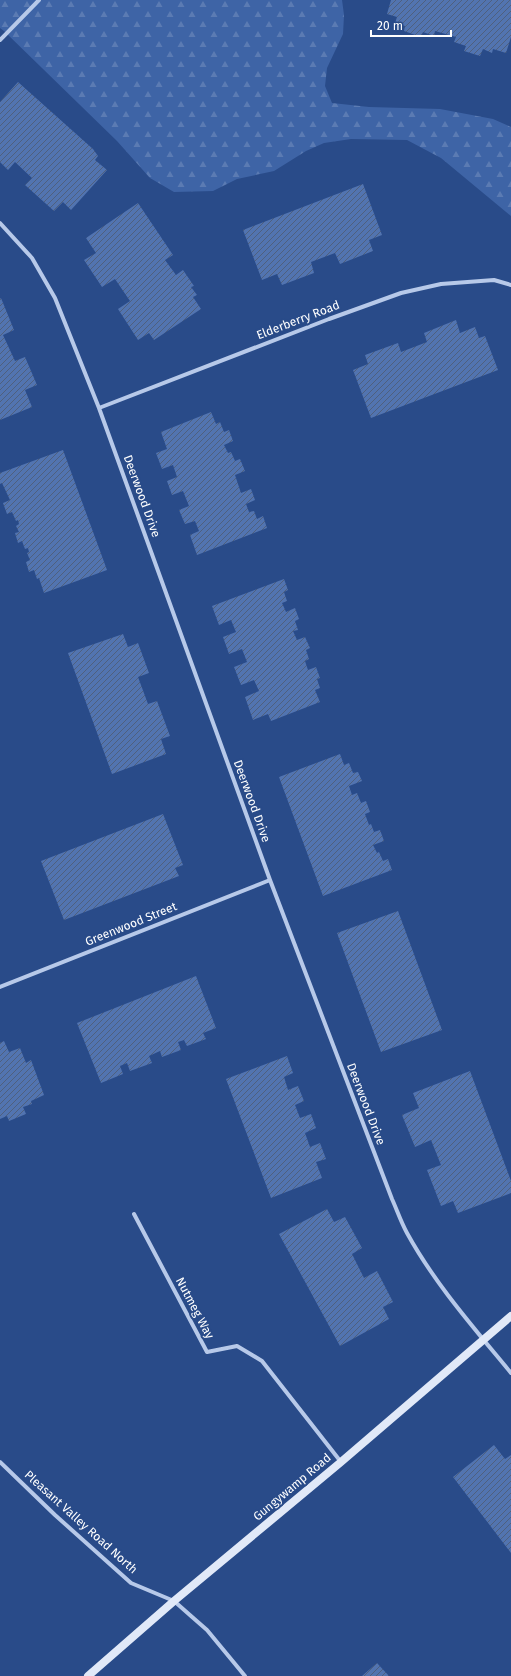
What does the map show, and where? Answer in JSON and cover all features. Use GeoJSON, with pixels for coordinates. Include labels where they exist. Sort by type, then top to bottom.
{"type":"FeatureCollection","features":[{"type":"Feature","properties":{"kind":"street"},"geometry":{"type":"LineString","coordinates":[[0,40],[39,0]]}},
{"type":"Feature","properties":{"kind":"street","name":"Deerwood Drive"},"geometry":{"type":"LineString","coordinates":[[0,223],[32,258],[55,298],[99,408],[270,880],[406,1232],[460,1311],[511,1373]]}},
{"type":"Feature","properties":{"kind":"street","name":"Elderberry Road"},"geometry":{"type":"LineString","coordinates":[[99,408],[401,293],[448,284],[494,280],[511,285]]}},
{"type":"Feature","properties":{"kind":"street","name":"Greenwood Street"},"geometry":{"type":"LineString","coordinates":[[0,987],[270,880]]}},
{"type":"Feature","properties":{"kind":"street","name":"Nutmeg Way"},"geometry":{"type":"LineString","coordinates":[[134,1214],[207,1352],[237,1346],[262,1360],[341,1462]]}},
{"type":"Feature","properties":{"kind":"street","name":"Gungywamp Road"},"geometry":{"type":"LineString","coordinates":[[88,1676],[174,1601],[341,1462],[511,1316]]}},
{"type":"Feature","properties":{"kind":"street","name":"Pleasant Valley Road North"},"geometry":{"type":"LineString","coordinates":[[0,1462],[55,1515],[131,1583],[174,1601],[206,1630],[246,1676]]}},
{"type":"Feature","properties":{"kind":"green space"},"geometry":{"type":"Polygon","coordinates":[[[0,0],[342,0],[344,15],[343,34],[327,68],[325,86],[332,103],[369,107],[440,109],[493,119],[511,127],[511,216],[441,158],[407,140],[351,139],[324,143],[306,151],[274,171],[237,179],[213,191],[174,192],[150,178],[117,141],[0,28],[0,0]]]}},
{"type":"Feature","properties":{"kind":"building"},"geometry":{"type":"Polygon","coordinates":[[[391,0],[511,0],[511,37],[506,53],[493,49],[492,53],[483,49],[480,56],[464,51],[466,46],[454,42],[456,37],[435,31],[434,36],[423,32],[421,37],[404,31],[405,26],[395,23],[397,17],[387,14],[391,0]]]}},
{"type":"Feature","properties":{"kind":"building"},"geometry":{"type":"Polygon","coordinates":[[[18,82],[93,149],[98,156],[95,160],[107,170],[71,210],[63,202],[54,211],[25,185],[32,178],[15,162],[8,170],[0,162],[0,102],[18,82]]]}},
{"type":"Feature","properties":{"kind":"building"},"geometry":{"type":"Polygon","coordinates":[[[363,184],[382,235],[369,240],[373,251],[340,264],[335,253],[311,262],[314,273],[282,285],[277,274],[262,280],[243,230],[363,184]]]}},
{"type":"Feature","properties":{"kind":"building"},"geometry":{"type":"Polygon","coordinates":[[[138,203],[173,255],[165,260],[176,275],[183,270],[194,286],[191,287],[197,295],[193,297],[201,309],[154,340],[149,333],[138,340],[118,309],[130,301],[115,279],[102,287],[84,260],[96,253],[86,238],[138,203]]]}},
{"type":"Feature","properties":{"kind":"building"},"geometry":{"type":"Polygon","coordinates":[[[1,298],[14,330],[3,335],[15,361],[25,357],[37,385],[25,390],[32,407],[0,420],[0,299],[1,298]]]}},
{"type":"Feature","properties":{"kind":"building"},"geometry":{"type":"Polygon","coordinates":[[[456,320],[460,333],[475,327],[479,338],[485,336],[498,370],[371,418],[353,370],[368,364],[365,355],[398,343],[401,352],[427,342],[424,333],[456,320]]]}},
{"type":"Feature","properties":{"kind":"building"},"geometry":{"type":"Polygon","coordinates":[[[211,412],[216,424],[220,422],[224,432],[229,430],[233,441],[224,445],[228,453],[231,452],[235,461],[240,459],[245,471],[235,475],[241,493],[251,489],[255,500],[246,504],[249,512],[254,511],[257,519],[263,516],[267,528],[197,555],[190,535],[199,531],[195,521],[185,524],[179,510],[189,506],[183,491],[172,495],[167,481],[177,477],[173,465],[162,469],[156,453],[167,449],[161,432],[211,412]]]}},
{"type":"Feature","properties":{"kind":"building"},"geometry":{"type":"Polygon","coordinates":[[[63,450],[107,570],[44,593],[39,578],[37,579],[34,570],[29,572],[26,562],[30,560],[27,553],[29,552],[28,548],[25,549],[22,541],[18,543],[15,533],[19,532],[16,526],[19,524],[18,520],[16,521],[12,512],[7,514],[3,503],[10,500],[2,483],[0,484],[0,473],[63,450]]]}},
{"type":"Feature","properties":{"kind":"building"},"geometry":{"type":"Polygon","coordinates":[[[284,579],[288,590],[284,592],[287,601],[282,603],[286,612],[295,608],[299,619],[295,621],[298,630],[293,631],[297,640],[305,637],[310,648],[306,650],[309,659],[305,661],[308,670],[316,667],[320,678],[317,679],[320,688],[315,690],[320,702],[271,721],[268,714],[253,720],[245,697],[259,691],[254,680],[241,685],[234,667],[247,662],[242,649],[229,654],[223,637],[236,632],[231,620],[219,625],[212,606],[284,579]]]}},
{"type":"Feature","properties":{"kind":"building"},"geometry":{"type":"Polygon","coordinates":[[[123,634],[128,647],[138,643],[149,673],[138,677],[148,704],[157,701],[170,736],[161,739],[166,754],[112,774],[68,653],[123,634]]]}},
{"type":"Feature","properties":{"kind":"building"},"geometry":{"type":"Polygon","coordinates":[[[340,754],[344,765],[349,763],[353,773],[358,772],[362,781],[349,786],[352,795],[357,793],[361,803],[366,801],[370,812],[365,814],[369,825],[371,824],[374,832],[380,830],[384,841],[373,845],[377,853],[379,852],[383,861],[388,859],[392,870],[323,896],[279,777],[340,754]]]}},
{"type":"Feature","properties":{"kind":"building"},"geometry":{"type":"Polygon","coordinates":[[[163,814],[183,865],[175,868],[179,876],[64,920],[41,861],[163,814]]]}},
{"type":"Feature","properties":{"kind":"building"},"geometry":{"type":"Polygon","coordinates":[[[398,911],[442,1030],[381,1052],[337,933],[398,911]]]}},
{"type":"Feature","properties":{"kind":"building"},"geometry":{"type":"Polygon","coordinates":[[[196,976],[216,1028],[203,1033],[206,1039],[187,1046],[184,1040],[178,1042],[181,1050],[162,1057],[160,1051],[149,1056],[152,1063],[130,1071],[127,1063],[120,1066],[123,1074],[101,1083],[77,1023],[196,976]]]}},
{"type":"Feature","properties":{"kind":"building"},"geometry":{"type":"Polygon","coordinates":[[[4,1041],[9,1052],[20,1048],[26,1063],[31,1060],[44,1095],[31,1101],[32,1104],[23,1107],[26,1114],[9,1121],[7,1116],[0,1119],[0,1043],[4,1041]]]}},
{"type":"Feature","properties":{"kind":"building"},"geometry":{"type":"Polygon","coordinates":[[[287,1056],[293,1073],[284,1077],[288,1090],[298,1086],[304,1101],[295,1105],[300,1118],[311,1114],[316,1128],[305,1133],[310,1147],[320,1143],[326,1159],[316,1162],[322,1178],[271,1198],[226,1079],[287,1056]]]}},
{"type":"Feature","properties":{"kind":"building"},"geometry":{"type":"Polygon","coordinates":[[[470,1071],[511,1181],[511,1193],[458,1213],[453,1201],[441,1206],[427,1170],[441,1165],[431,1140],[415,1147],[402,1115],[419,1108],[413,1093],[470,1071]]]}},
{"type":"Feature","properties":{"kind":"building"},"geometry":{"type":"Polygon","coordinates":[[[327,1209],[334,1222],[345,1217],[362,1248],[352,1254],[364,1278],[377,1271],[393,1302],[383,1307],[389,1319],[340,1346],[279,1234],[327,1209]]]}},
{"type":"Feature","properties":{"kind":"building"},"geometry":{"type":"Polygon","coordinates":[[[494,1445],[505,1459],[511,1455],[511,1553],[453,1477],[494,1445]]]}},
{"type":"Feature","properties":{"kind":"building"},"geometry":{"type":"Polygon","coordinates":[[[377,1663],[389,1676],[362,1676],[377,1663]]]}}]}
